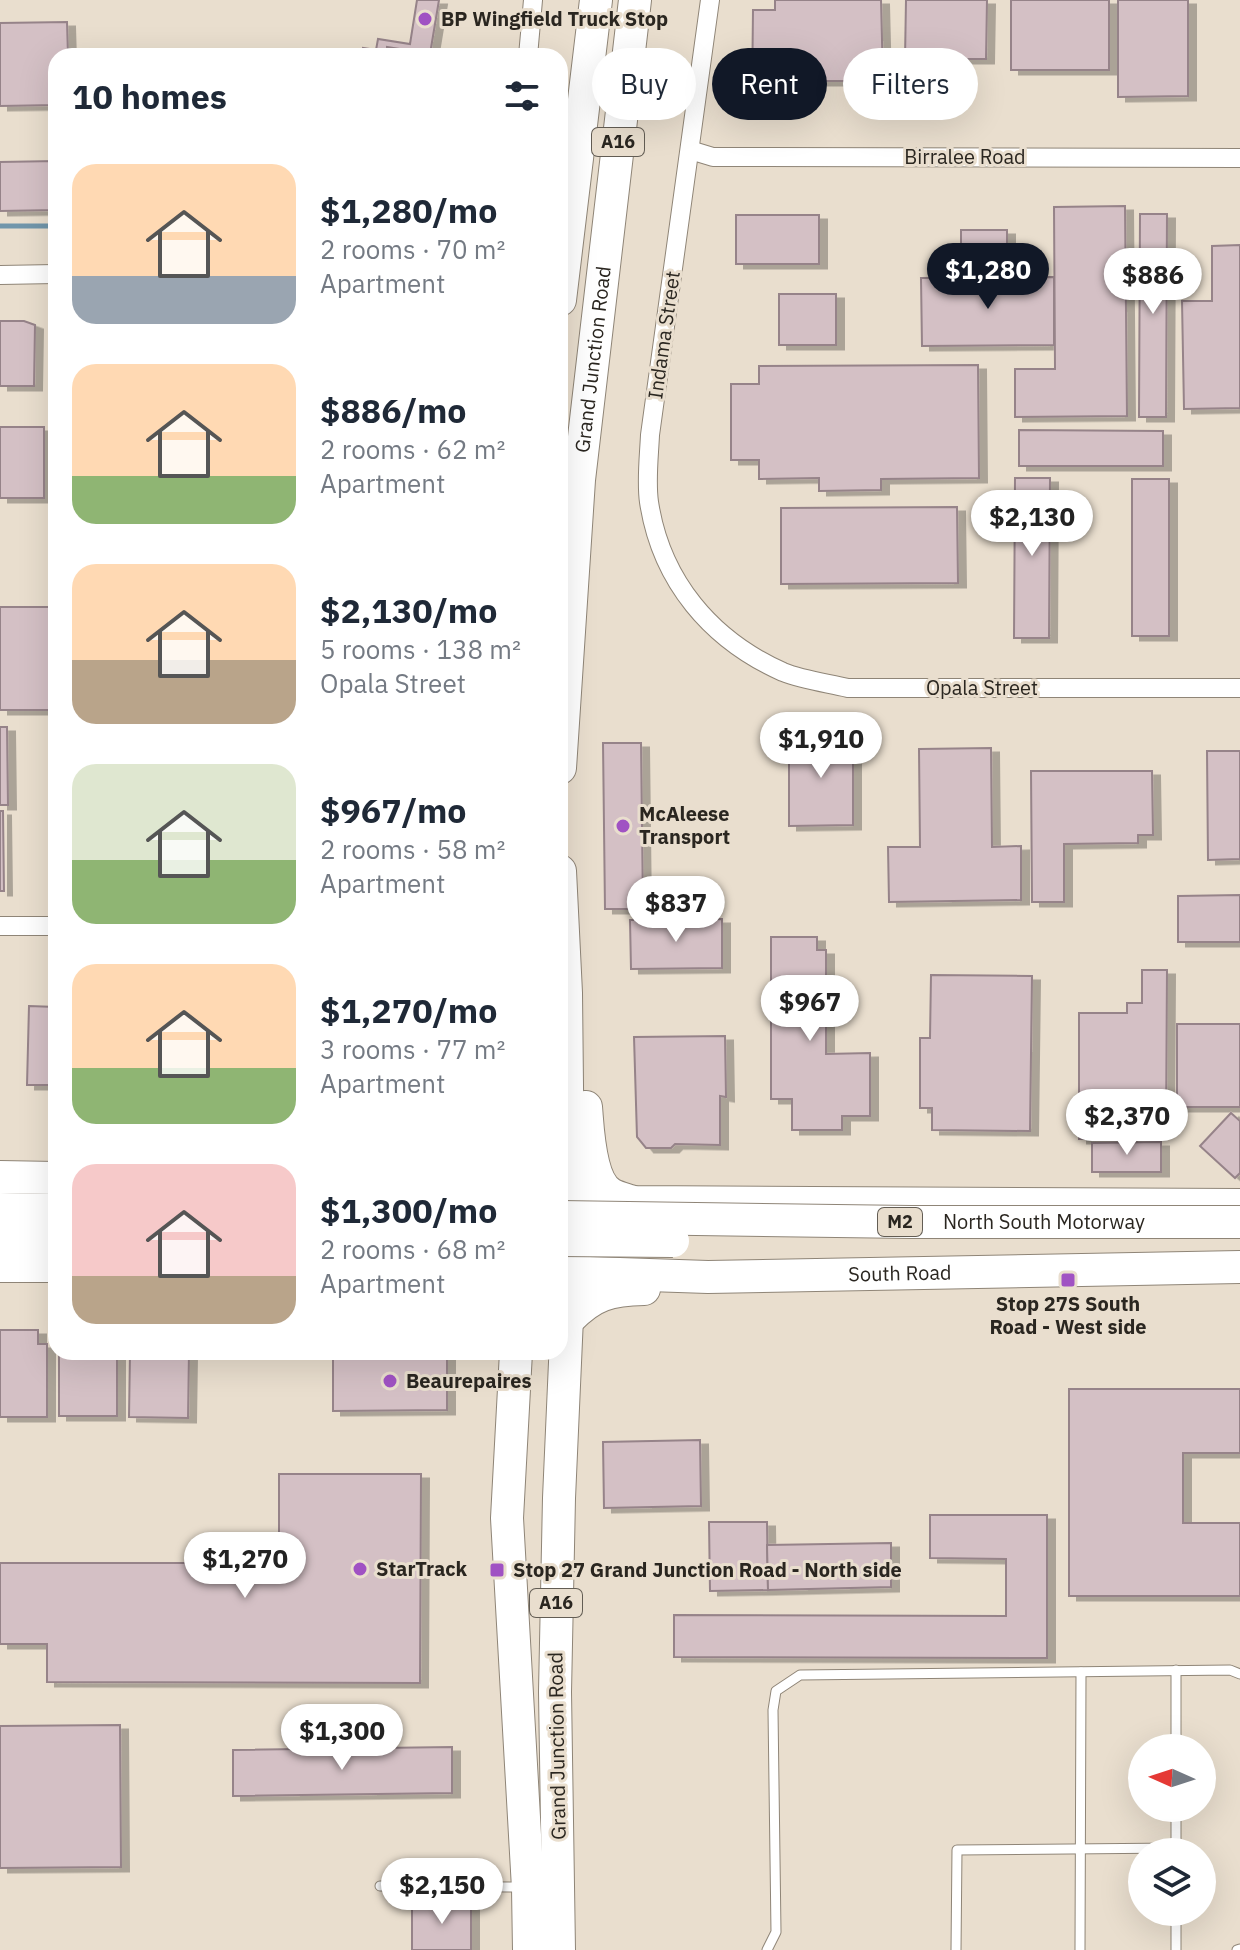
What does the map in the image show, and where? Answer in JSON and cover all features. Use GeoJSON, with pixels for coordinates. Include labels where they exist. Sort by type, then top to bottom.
{"type":"FeatureCollection","features":[{"type":"Feature","properties":{"kind":"highway","name":"Grand Junction Road"},"geometry":{"type":"LineString","coordinates":[[568,208],[596,0]]}},
{"type":"Feature","properties":{"kind":"highway","name":"Grand Junction Road"},"geometry":{"type":"LineString","coordinates":[[568,647],[579,480],[574,284],[635,0]]}},
{"type":"Feature","properties":{"kind":"highway","name":"Grand Junction Road"},"geometry":{"type":"LineString","coordinates":[[568,263],[574,284]]}},
{"type":"Feature","properties":{"kind":"highway"},"geometry":{"type":"LineString","coordinates":[[568,1054],[585,1101],[590,1148],[600,1181],[609,1193],[632,1202]]}},
{"type":"Feature","properties":{"kind":"highway"},"geometry":{"type":"LineString","coordinates":[[0,1177],[48,1178]]}},
{"type":"Feature","properties":{"kind":"highway"},"geometry":{"type":"LineString","coordinates":[[632,1202],[612,1227],[613,1247],[639,1274]]}},
{"type":"Feature","properties":{"kind":"highway"},"geometry":{"type":"LineString","coordinates":[[568,1204],[1240,1205]]}},
{"type":"Feature","properties":{"kind":"highway","name":"North South Motorway"},"geometry":{"type":"LineString","coordinates":[[568,1204],[911,1222],[1240,1222]]}},
{"type":"Feature","properties":{"kind":"highway"},"geometry":{"type":"LineString","coordinates":[[0,1209],[48,1210]]}},
{"type":"Feature","properties":{"kind":"highway"},"geometry":{"type":"LineString","coordinates":[[0,1239],[48,1239]]}},
{"type":"Feature","properties":{"kind":"highway","name":"North South Motorway"},"geometry":{"type":"LineString","coordinates":[[568,1240],[1240,1243]]}},
{"type":"Feature","properties":{"kind":"highway"},"geometry":{"type":"LineString","coordinates":[[0,1266],[48,1266]]}},
{"type":"Feature","properties":{"kind":"highway","name":"South Road"},"geometry":{"type":"LineString","coordinates":[[568,1272],[708,1277],[1240,1267]]}},
{"type":"Feature","properties":{"kind":"highway"},"geometry":{"type":"LineString","coordinates":[[569,1319],[586,1302],[608,1293],[671,1288],[708,1277]]}},
{"type":"Feature","properties":{"kind":"highway","name":"Grand Junction Road"},"geometry":{"type":"LineString","coordinates":[[568,1307],[568,1337]]}},
{"type":"Feature","properties":{"kind":"highway","name":"Grand Junction Road"},"geometry":{"type":"LineString","coordinates":[[515,1360],[507,1518],[544,1887],[559,1950]]}},
{"type":"Feature","properties":{"kind":"highway","name":"Grand Junction Road"},"geometry":{"type":"LineString","coordinates":[[529,1950],[544,1887],[567,1360]]}},
{"type":"Feature","properties":{"kind":"street"},"geometry":{"type":"LineString","coordinates":[[529,48],[533,0]]}},
{"type":"Feature","properties":{"kind":"street","name":"Indama Street"},"geometry":{"type":"LineString","coordinates":[[710,0],[650,435],[649,501],[660,547],[682,592],[732,645]]}},
{"type":"Feature","properties":{"kind":"street","name":"Birralee Road"},"geometry":{"type":"LineString","coordinates":[[690,150],[713,157],[1240,158]]}},
{"type":"Feature","properties":{"kind":"street"},"geometry":{"type":"LineString","coordinates":[[0,275],[48,274]]}},
{"type":"Feature","properties":{"kind":"street","name":"Opala Street"},"geometry":{"type":"LineString","coordinates":[[732,645],[785,673],[848,688],[1240,688]]}},
{"type":"Feature","properties":{"kind":"street"},"geometry":{"type":"LineString","coordinates":[[0,926],[48,926]]}},
{"type":"Feature","properties":{"kind":"lane"},"geometry":{"type":"LineString","coordinates":[[1176,1670],[1176,1734]]}},
{"type":"Feature","properties":{"kind":"lane"},"geometry":{"type":"LineString","coordinates":[[767,1950],[776,1932],[773,1710],[776,1691],[800,1675],[1237,1671]]}},
{"type":"Feature","properties":{"kind":"lane"},"geometry":{"type":"LineString","coordinates":[[1080,1950],[1081,1672]]}},
{"type":"Feature","properties":{"kind":"lane"},"geometry":{"type":"LineString","coordinates":[[956,1950],[957,1850],[1128,1850]]}},
{"type":"Feature","properties":{"kind":"lane"},"geometry":{"type":"LineString","coordinates":[[380,1886],[544,1887]]}},
{"type":"Feature","properties":{"kind":"lane"},"geometry":{"type":"LineString","coordinates":[[1176,1926],[1176,1950]]}},
{"type":"Feature","properties":{"kind":"building","name":"BP Wingfield Truck Stop"},"geometry":{"type":"Polygon","coordinates":[[[417,0],[439,0],[431,48],[376,48],[378,39],[410,44],[417,0]]]}},
{"type":"Feature","properties":{"kind":"building"},"geometry":{"type":"Polygon","coordinates":[[[775,0],[881,0],[882,48],[843,48],[843,81],[827,81],[827,48],[753,48],[753,10],[775,10],[775,0]]]}},
{"type":"Feature","properties":{"kind":"building"},"geometry":{"type":"Polygon","coordinates":[[[906,0],[987,0],[986,59],[978,59],[978,48],[905,48],[906,0]]]}},
{"type":"Feature","properties":{"kind":"building"},"geometry":{"type":"Polygon","coordinates":[[[1011,0],[1109,0],[1109,70],[1011,70],[1011,0]]]}},
{"type":"Feature","properties":{"kind":"building"},"geometry":{"type":"Polygon","coordinates":[[[1118,0],[1188,0],[1188,96],[1118,97],[1118,0]]]}},
{"type":"Feature","properties":{"kind":"building"},"geometry":{"type":"Polygon","coordinates":[[[67,22],[68,48],[48,48],[48,105],[0,106],[0,23],[67,22]]]}},
{"type":"Feature","properties":{"kind":"building"},"geometry":{"type":"Polygon","coordinates":[[[48,161],[48,210],[0,211],[0,162],[48,161]]]}},
{"type":"Feature","properties":{"kind":"building"},"geometry":{"type":"Polygon","coordinates":[[[1125,206],[1127,416],[1015,417],[1015,369],[1055,369],[1054,207],[1125,206]]]}},
{"type":"Feature","properties":{"kind":"building"},"geometry":{"type":"Polygon","coordinates":[[[1140,214],[1167,214],[1166,417],[1139,417],[1140,214]]]}},
{"type":"Feature","properties":{"kind":"building"},"geometry":{"type":"Polygon","coordinates":[[[736,215],[819,215],[819,264],[736,264],[736,215]]]}},
{"type":"Feature","properties":{"kind":"building"},"geometry":{"type":"Polygon","coordinates":[[[961,230],[1007,230],[1007,277],[961,278],[961,230]]]}},
{"type":"Feature","properties":{"kind":"building"},"geometry":{"type":"Polygon","coordinates":[[[1240,245],[1240,408],[1184,409],[1182,301],[1212,301],[1212,246],[1240,245]]]}},
{"type":"Feature","properties":{"kind":"building"},"geometry":{"type":"Polygon","coordinates":[[[1054,277],[1054,345],[922,346],[921,278],[1054,277]]]}},
{"type":"Feature","properties":{"kind":"building"},"geometry":{"type":"Polygon","coordinates":[[[779,294],[836,294],[836,345],[779,345],[779,294]]]}},
{"type":"Feature","properties":{"kind":"building"},"geometry":{"type":"Polygon","coordinates":[[[0,321],[24,321],[35,325],[34,386],[0,386],[0,321]]]}},
{"type":"Feature","properties":{"kind":"building"},"geometry":{"type":"Polygon","coordinates":[[[978,365],[979,478],[881,479],[881,490],[819,491],[819,478],[759,479],[759,460],[731,460],[731,384],[759,384],[759,366],[978,365]]]}},
{"type":"Feature","properties":{"kind":"building"},"geometry":{"type":"Polygon","coordinates":[[[0,427],[44,427],[44,498],[0,498],[0,427]]]}},
{"type":"Feature","properties":{"kind":"building"},"geometry":{"type":"Polygon","coordinates":[[[1019,430],[1163,431],[1163,466],[1019,466],[1019,430]]]}},
{"type":"Feature","properties":{"kind":"building"},"geometry":{"type":"Polygon","coordinates":[[[1015,478],[1050,478],[1049,638],[1014,638],[1015,478]]]}},
{"type":"Feature","properties":{"kind":"building"},"geometry":{"type":"Polygon","coordinates":[[[1132,479],[1169,479],[1169,636],[1132,636],[1132,479]]]}},
{"type":"Feature","properties":{"kind":"building"},"geometry":{"type":"Polygon","coordinates":[[[957,507],[958,583],[781,584],[781,508],[957,507]]]}},
{"type":"Feature","properties":{"kind":"building"},"geometry":{"type":"Polygon","coordinates":[[[0,607],[48,607],[48,710],[0,710],[0,607]]]}},
{"type":"Feature","properties":{"kind":"building"},"geometry":{"type":"Polygon","coordinates":[[[0,727],[7,727],[8,805],[0,805],[0,727]]]}},
{"type":"Feature","properties":{"kind":"building"},"geometry":{"type":"Polygon","coordinates":[[[853,733],[853,825],[789,826],[789,734],[853,733]]]}},
{"type":"Feature","properties":{"kind":"building","name":"McAleese Transport"},"geometry":{"type":"Polygon","coordinates":[[[603,743],[641,743],[643,909],[605,909],[603,743]]]}},
{"type":"Feature","properties":{"kind":"building"},"geometry":{"type":"Polygon","coordinates":[[[991,748],[992,847],[1021,846],[1021,900],[889,902],[888,847],[920,847],[919,749],[991,748]]]}},
{"type":"Feature","properties":{"kind":"building"},"geometry":{"type":"Polygon","coordinates":[[[1207,751],[1240,751],[1240,859],[1208,860],[1207,751]]]}},
{"type":"Feature","properties":{"kind":"building"},"geometry":{"type":"Polygon","coordinates":[[[1031,771],[1152,771],[1153,835],[1138,835],[1138,843],[1064,844],[1064,902],[1032,902],[1031,771]]]}},
{"type":"Feature","properties":{"kind":"building"},"geometry":{"type":"Polygon","coordinates":[[[0,811],[3,811],[4,891],[0,891],[0,811]]]}},
{"type":"Feature","properties":{"kind":"building"},"geometry":{"type":"Polygon","coordinates":[[[1240,895],[1240,942],[1178,942],[1178,896],[1240,895]]]}},
{"type":"Feature","properties":{"kind":"building"},"geometry":{"type":"Polygon","coordinates":[[[722,919],[722,968],[631,969],[630,920],[722,919]]]}},
{"type":"Feature","properties":{"kind":"building"},"geometry":{"type":"Polygon","coordinates":[[[771,937],[817,937],[817,950],[826,950],[826,1054],[870,1053],[870,1116],[842,1116],[842,1130],[792,1130],[792,1099],[771,1099],[771,937]]]}},
{"type":"Feature","properties":{"kind":"building"},"geometry":{"type":"Polygon","coordinates":[[[1142,970],[1167,970],[1166,1128],[1129,1128],[1129,1139],[1079,1139],[1079,1013],[1127,1013],[1127,1003],[1142,1003],[1142,970]]]}},
{"type":"Feature","properties":{"kind":"building"},"geometry":{"type":"Polygon","coordinates":[[[931,975],[1032,976],[1030,1131],[932,1130],[932,1108],[920,1108],[920,1038],[930,1038],[931,975]]]}},
{"type":"Feature","properties":{"kind":"building"},"geometry":{"type":"Polygon","coordinates":[[[29,1006],[48,1007],[48,1085],[27,1085],[29,1006]]]}},
{"type":"Feature","properties":{"kind":"building"},"geometry":{"type":"Polygon","coordinates":[[[1177,1024],[1240,1024],[1240,1107],[1177,1107],[1177,1024]]]}},
{"type":"Feature","properties":{"kind":"building"},"geometry":{"type":"Polygon","coordinates":[[[725,1036],[726,1097],[720,1096],[720,1145],[675,1144],[671,1148],[646,1148],[637,1137],[634,1037],[725,1036]]]}},
{"type":"Feature","properties":{"kind":"building"},"geometry":{"type":"Polygon","coordinates":[[[1231,1113],[1240,1121],[1240,1173],[1235,1178],[1200,1146],[1231,1113]]]}},
{"type":"Feature","properties":{"kind":"building"},"geometry":{"type":"Polygon","coordinates":[[[1161,1142],[1161,1172],[1092,1172],[1092,1143],[1161,1142]]]}},
{"type":"Feature","properties":{"kind":"building"},"geometry":{"type":"Polygon","coordinates":[[[0,1330],[38,1330],[38,1344],[47,1344],[47,1417],[0,1417],[0,1330]]]}},
{"type":"Feature","properties":{"kind":"building"},"geometry":{"type":"Polygon","coordinates":[[[59,1360],[117,1360],[117,1416],[59,1416],[59,1360]]]}},
{"type":"Feature","properties":{"kind":"building"},"geometry":{"type":"Polygon","coordinates":[[[130,1360],[189,1360],[188,1418],[129,1417],[130,1360]]]}},
{"type":"Feature","properties":{"kind":"building","name":"Beaurepaires"},"geometry":{"type":"Polygon","coordinates":[[[333,1360],[447,1360],[447,1410],[333,1411],[333,1360]]]}},
{"type":"Feature","properties":{"kind":"building"},"geometry":{"type":"Polygon","coordinates":[[[1069,1389],[1240,1389],[1240,1453],[1183,1453],[1183,1523],[1240,1523],[1240,1596],[1069,1596],[1069,1389]]]}},
{"type":"Feature","properties":{"kind":"building"},"geometry":{"type":"Polygon","coordinates":[[[700,1440],[701,1506],[604,1508],[603,1442],[700,1440]]]}},
{"type":"Feature","properties":{"kind":"building"},"geometry":{"type":"Polygon","coordinates":[[[279,1474],[421,1474],[420,1683],[47,1682],[47,1644],[0,1644],[0,1563],[279,1563],[279,1474]]]}},
{"type":"Feature","properties":{"kind":"building"},"geometry":{"type":"Polygon","coordinates":[[[930,1515],[1047,1515],[1047,1658],[674,1657],[674,1615],[1006,1616],[1006,1559],[930,1558],[930,1515]]]}},
{"type":"Feature","properties":{"kind":"building"},"geometry":{"type":"Polygon","coordinates":[[[709,1522],[767,1522],[768,1590],[710,1591],[709,1522]]]}},
{"type":"Feature","properties":{"kind":"building"},"geometry":{"type":"Polygon","coordinates":[[[891,1543],[891,1587],[768,1590],[767,1545],[891,1543]]]}},
{"type":"Feature","properties":{"kind":"building"},"geometry":{"type":"Polygon","coordinates":[[[120,1725],[121,1867],[0,1868],[0,1726],[120,1725]]]}},
{"type":"Feature","properties":{"kind":"building"},"geometry":{"type":"Polygon","coordinates":[[[452,1747],[452,1793],[233,1796],[233,1750],[452,1747]]]}},
{"type":"Feature","properties":{"kind":"building"},"geometry":{"type":"Polygon","coordinates":[[[412,1902],[471,1902],[471,1950],[412,1950],[412,1902]]]}},
{"type":"Feature","properties":{"kind":"waterway"},"geometry":{"type":"LineString","coordinates":[[0,226],[48,226]]}},
{"type":"Feature","properties":{"kind":"place","name":"BP Wingfield Truck Stop"},"geometry":{"type":"Point","coordinates":[425,19]}},
{"type":"Feature","properties":{"kind":"place","name":"McAleese Transport"},"geometry":{"type":"Point","coordinates":[623,826]}},
{"type":"Feature","properties":{"kind":"place","name":"Stop 27S South Road - West side"},"geometry":{"type":"Point","coordinates":[1068,1280]}},
{"type":"Feature","properties":{"kind":"place","name":"Beaurepaires"},"geometry":{"type":"Point","coordinates":[390,1381]}},
{"type":"Feature","properties":{"kind":"place","name":"StarTrack"},"geometry":{"type":"Point","coordinates":[360,1569]}},
{"type":"Feature","properties":{"kind":"place","name":"Stop 27 Grand Junction Road - North side"},"geometry":{"type":"Point","coordinates":[497,1570]}}]}
